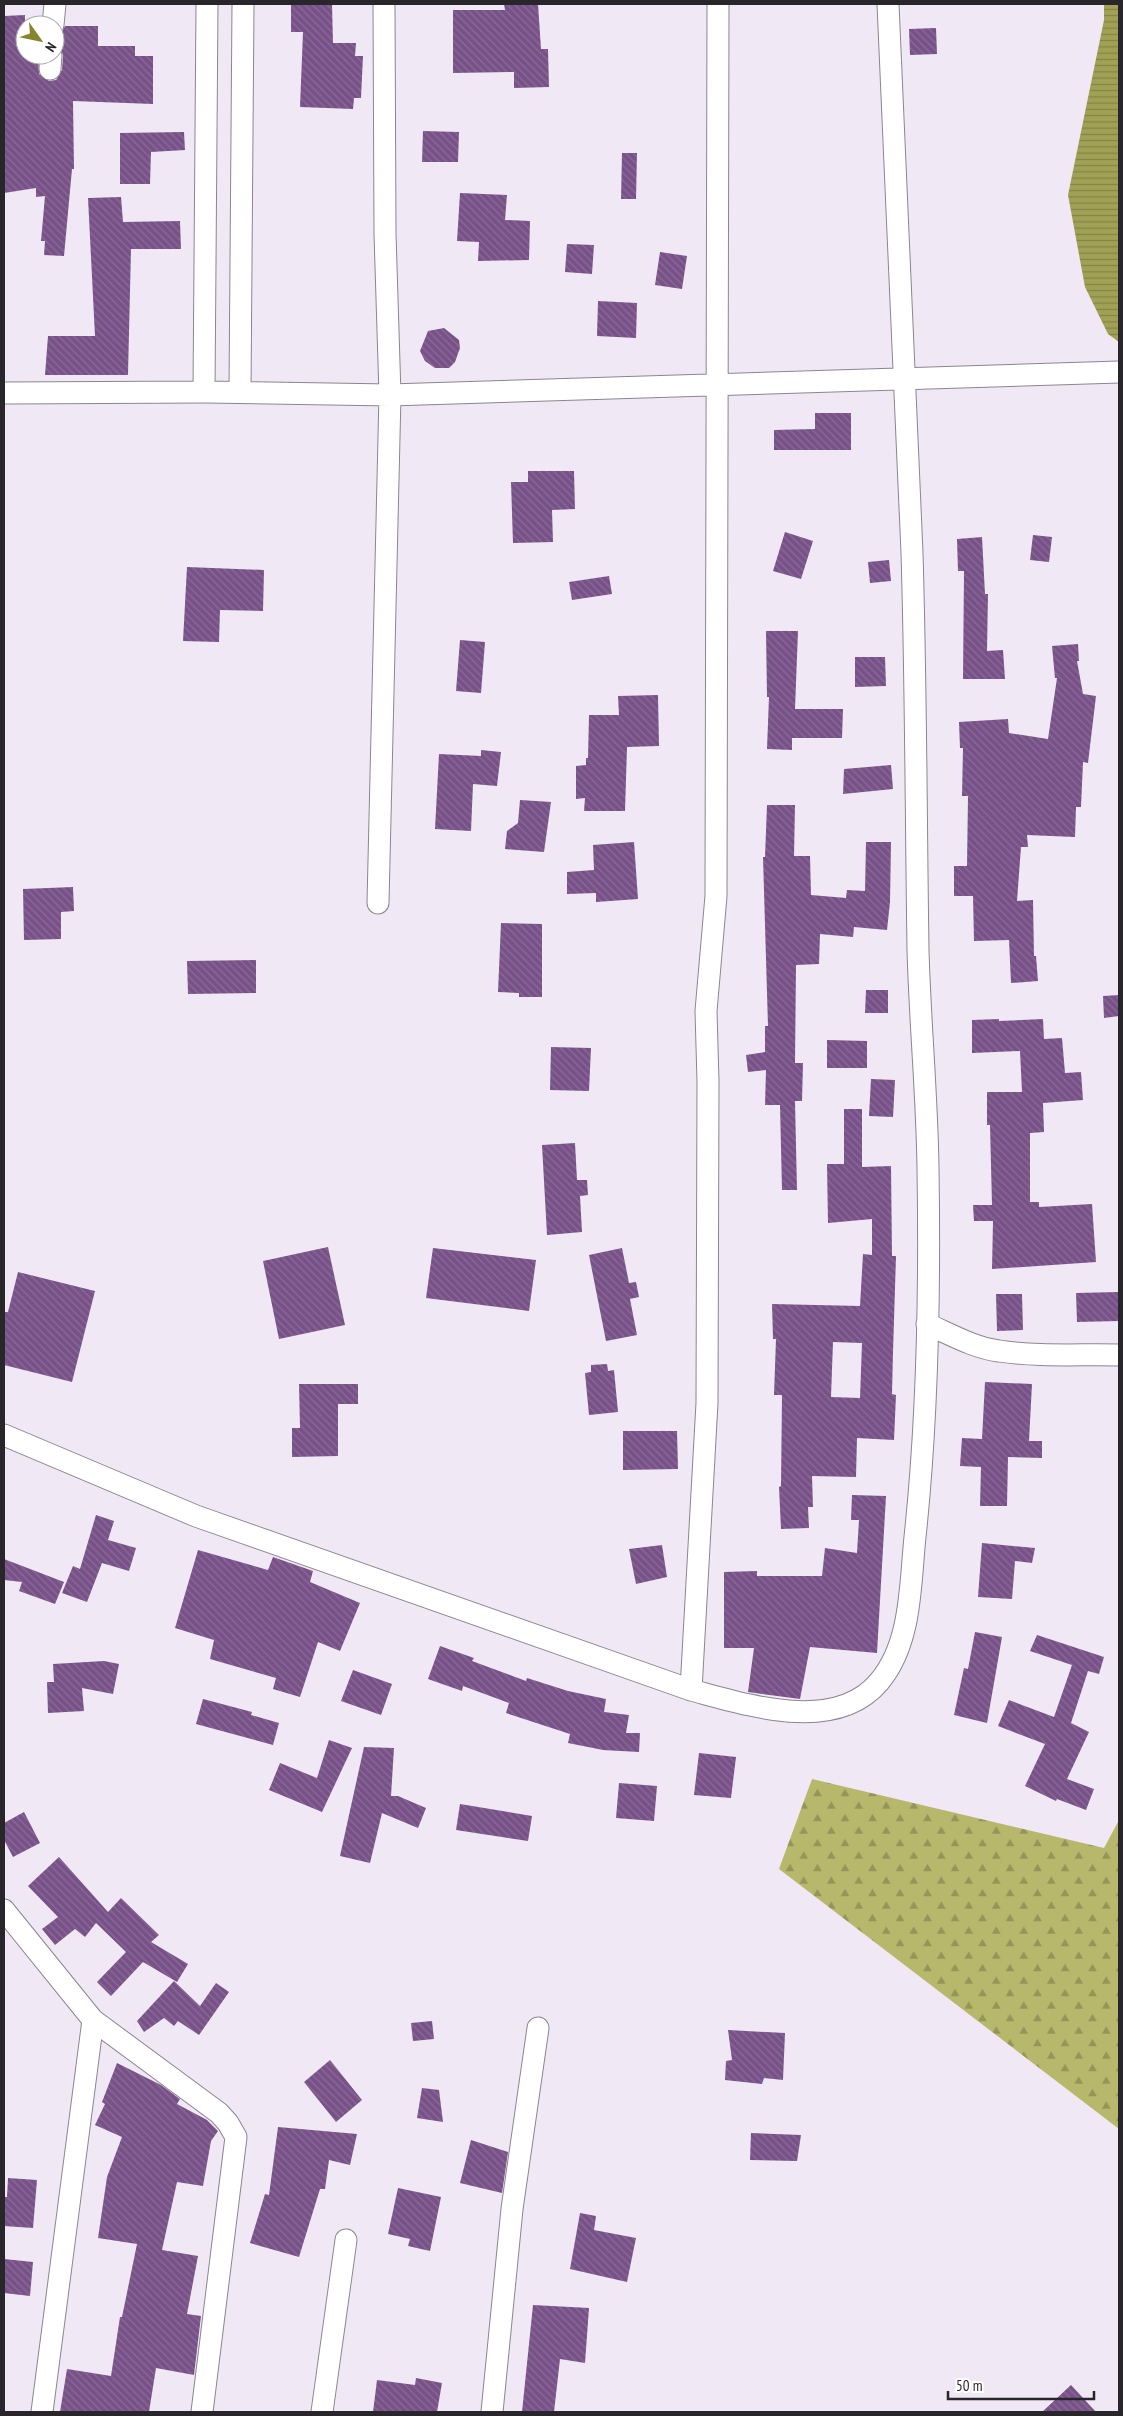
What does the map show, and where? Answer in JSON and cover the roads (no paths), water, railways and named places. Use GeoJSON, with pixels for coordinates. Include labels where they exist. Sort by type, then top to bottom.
{"type":"FeatureCollection","features":[{"type":"Feature","properties":{"kind":"street"},"geometry":{"type":"LineString","coordinates":[[204,392],[207,4]]}},
{"type":"Feature","properties":{"kind":"street"},"geometry":{"type":"LineString","coordinates":[[240,392],[243,4]]}},
{"type":"Feature","properties":{"kind":"street"},"geometry":{"type":"LineString","coordinates":[[378,903],[390,396],[385,234],[384,4]]}},
{"type":"Feature","properties":{"kind":"street"},"geometry":{"type":"LineString","coordinates":[[692,1690],[707,1403],[708,1082],[706,1011],[716,896],[718,4]]}},
{"type":"Feature","properties":{"kind":"street"},"geometry":{"type":"LineString","coordinates":[[4,1435],[196,1516],[692,1690],[759,1709],[822,1711],[847,1704],[863,1696],[877,1684],[891,1665],[906,1626],[920,1486],[927,1324],[928,1166],[919,987],[912,558],[888,4]]}},
{"type":"Feature","properties":{"kind":"street"},"geometry":{"type":"LineString","coordinates":[[4,393],[240,392],[390,396],[904,377],[1119,372]]}},
{"type":"Feature","properties":{"kind":"street"},"geometry":{"type":"LineString","coordinates":[[927,1324],[977,1346],[998,1351],[1034,1354],[1119,1354]]}},
{"type":"Feature","properties":{"kind":"street"},"geometry":{"type":"LineString","coordinates":[[4,1910],[93,2020],[219,2113],[228,2123],[236,2137],[202,2412]]}},
{"type":"Feature","properties":{"kind":"street"},"geometry":{"type":"LineString","coordinates":[[42,2412],[93,2020]]}},
{"type":"Feature","properties":{"kind":"street"},"geometry":{"type":"LineString","coordinates":[[492,2412],[512,2210],[538,2028]]}},
{"type":"Feature","properties":{"kind":"street"},"geometry":{"type":"LineString","coordinates":[[322,2412],[346,2240]]}}]}
